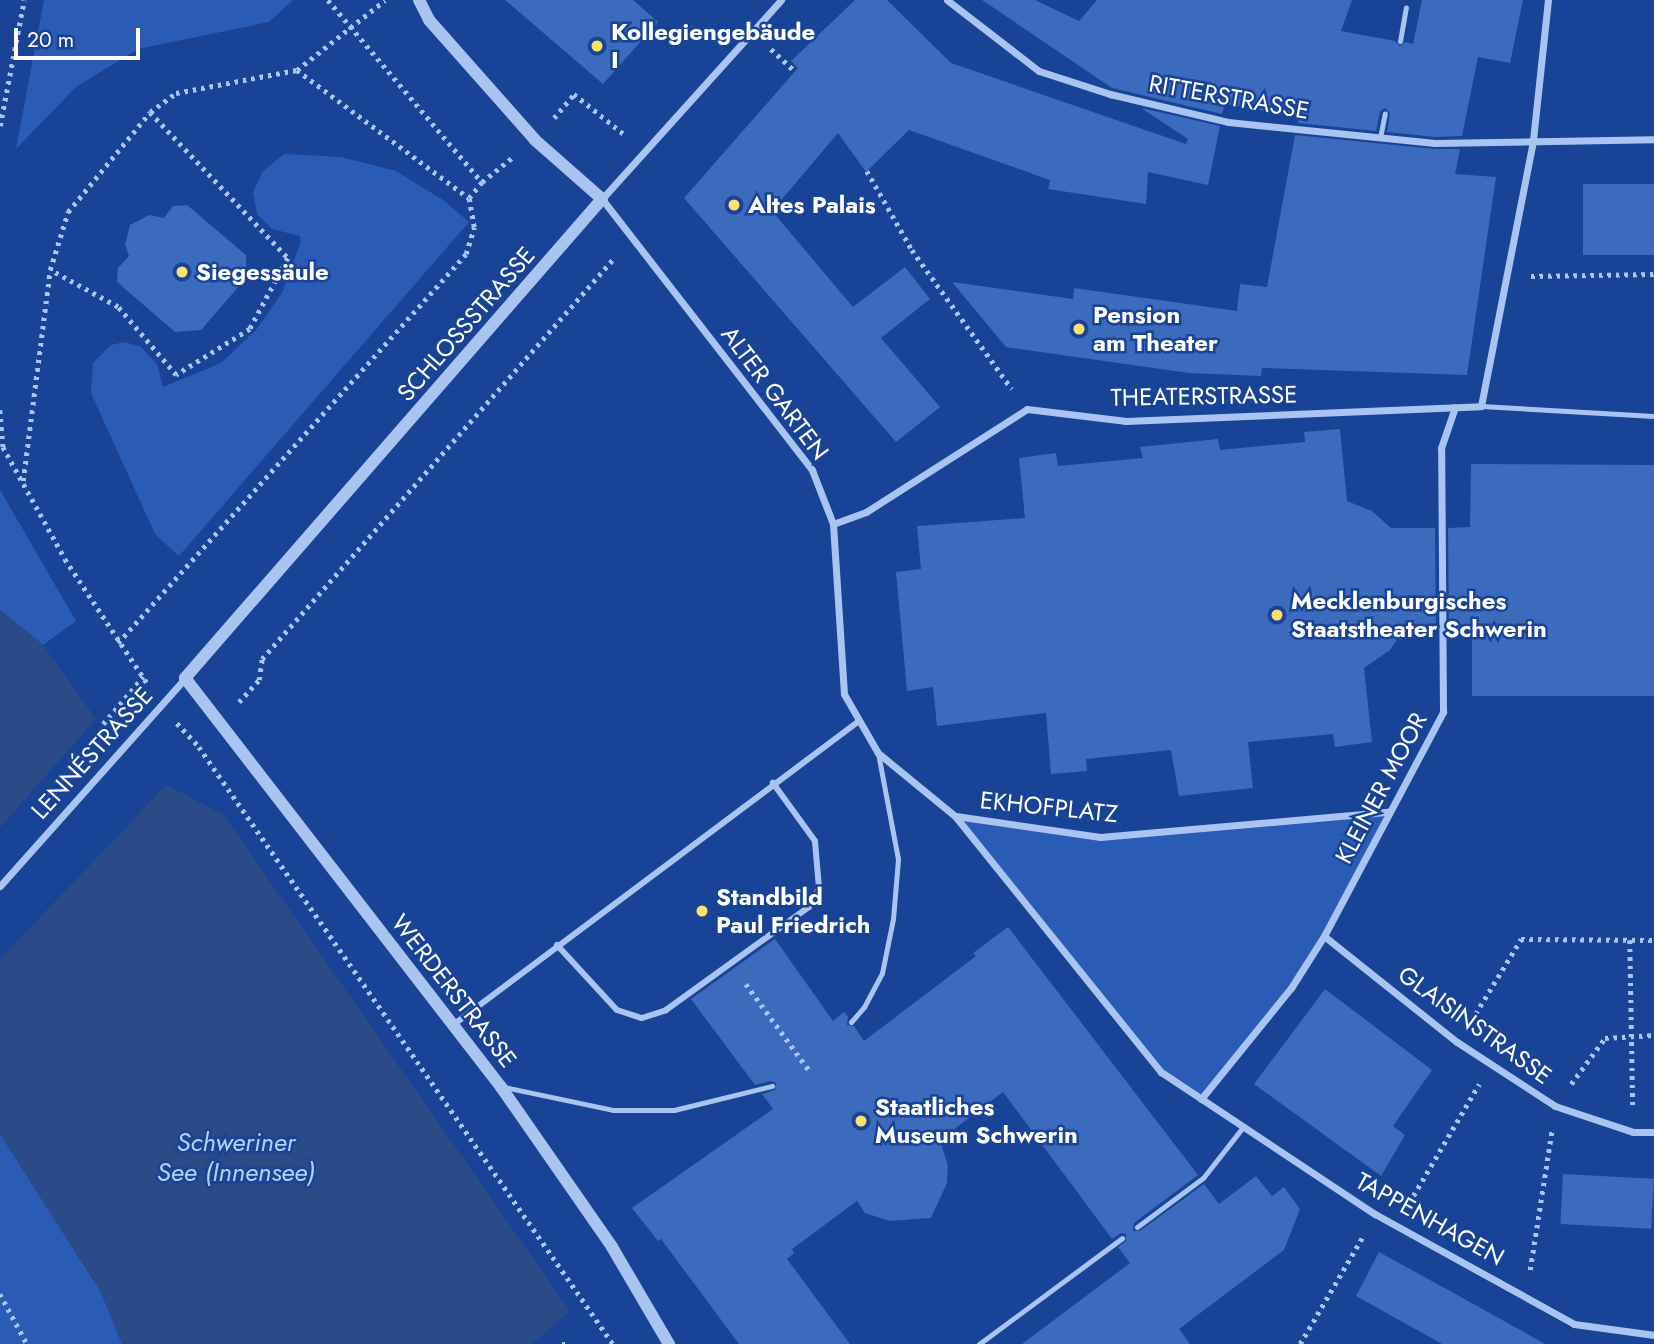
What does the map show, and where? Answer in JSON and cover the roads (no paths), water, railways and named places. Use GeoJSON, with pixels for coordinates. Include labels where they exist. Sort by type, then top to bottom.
{"type":"FeatureCollection","features":[{"type":"Feature","properties":{"kind":"street"},"geometry":{"type":"LineString","coordinates":[[419,0],[429,20],[535,140],[602,200]]}},
{"type":"Feature","properties":{"kind":"street","name":"SCHLOSSSTRASSE"},"geometry":{"type":"LineString","coordinates":[[185,677],[602,200],[781,0]]}},
{"type":"Feature","properties":{"kind":"street","name":"RITTERSTRASSE"},"geometry":{"type":"LineString","coordinates":[[947,0],[1039,71],[1110,94],[1228,122],[1435,143],[1654,139]]}},
{"type":"Feature","properties":{"kind":"street"},"geometry":{"type":"LineString","coordinates":[[1481,406],[1532,140],[1548,0]]}},
{"type":"Feature","properties":{"kind":"street","name":"ALTER GARTEN"},"geometry":{"type":"LineString","coordinates":[[602,200],[813,470],[833,524],[844,694],[878,753],[955,816]]}},
{"type":"Feature","properties":{"kind":"street","name":"THEATERSTRASSE"},"geometry":{"type":"LineString","coordinates":[[833,524],[866,512],[1027,409],[1126,421],[1481,406]]}},
{"type":"Feature","properties":{"kind":"street","name":"KLEINER MOOR"},"geometry":{"type":"LineString","coordinates":[[1201,1099],[1292,988],[1324,936],[1443,712],[1441,448],[1455,407]]}},
{"type":"Feature","properties":{"kind":"street","name":"LENNÉSTRASSE"},"geometry":{"type":"LineString","coordinates":[[0,886],[185,677]]}},
{"type":"Feature","properties":{"kind":"street","name":"WERDERSTRASSE"},"geometry":{"type":"LineString","coordinates":[[185,677],[501,1087],[612,1247],[669,1344]]}},
{"type":"Feature","properties":{"kind":"street"},"geometry":{"type":"LineString","coordinates":[[453,1025],[859,720]]}},
{"type":"Feature","properties":{"kind":"street"},"geometry":{"type":"LineString","coordinates":[[557,945],[617,1010],[642,1018],[666,1010],[808,908],[819,888],[815,841],[773,783]]}},
{"type":"Feature","properties":{"kind":"street","name":"EKHOFPLATZ"},"geometry":{"type":"LineString","coordinates":[[955,816],[1100,837],[1388,812]]}},
{"type":"Feature","properties":{"kind":"street","name":"EKHOFPLATZ"},"geometry":{"type":"LineString","coordinates":[[955,816],[1161,1072],[1201,1099]]}},
{"type":"Feature","properties":{"kind":"street","name":"GLAISINSTRASSE"},"geometry":{"type":"LineString","coordinates":[[1324,936],[1457,1042],[1555,1106],[1633,1132],[1654,1132]]}},
{"type":"Feature","properties":{"kind":"street","name":"TAPPENHAGEN"},"geometry":{"type":"LineString","coordinates":[[1201,1099],[1375,1214],[1526,1295],[1573,1324],[1654,1335]]}},
{"type":"Feature","properties":{"kind":"lane"},"geometry":{"type":"LineString","coordinates":[[1400,41],[1406,8]]}},
{"type":"Feature","properties":{"kind":"lane"},"geometry":{"type":"LineString","coordinates":[[1380,138],[1385,113]]}},
{"type":"Feature","properties":{"kind":"lane"},"geometry":{"type":"LineString","coordinates":[[1481,406],[1654,416]]}},
{"type":"Feature","properties":{"kind":"lane"},"geometry":{"type":"LineString","coordinates":[[851,1022],[864,1007],[882,973],[893,919],[898,859],[878,753]]}},
{"type":"Feature","properties":{"kind":"lane"},"geometry":{"type":"LineString","coordinates":[[501,1087],[612,1110],[674,1110],[772,1086]]}},
{"type":"Feature","properties":{"kind":"lane"},"geometry":{"type":"LineString","coordinates":[[1137,1227],[1203,1178],[1243,1127]]}},
{"type":"Feature","properties":{"kind":"lane"},"geometry":{"type":"LineString","coordinates":[[979,1344],[1122,1238]]}},
{"type":"Feature","properties":{"kind":"water"},"geometry":{"type":"Polygon","coordinates":[[[0,610],[43,645],[96,719],[0,828],[0,610]]]}},
{"type":"Feature","properties":{"kind":"water","name":"Schweriner See (Innensee)"},"geometry":{"type":"Polygon","coordinates":[[[166,785],[223,814],[570,1311],[532,1344],[122,1344],[101,1292],[0,1134],[0,959],[166,785]]]}},
{"type":"Feature","properties":{"kind":"place","name":"Kollegiengebäude I"},"geometry":{"type":"Point","coordinates":[597,46]}},
{"type":"Feature","properties":{"kind":"place","name":"Altes Palais"},"geometry":{"type":"Point","coordinates":[734,205]}},
{"type":"Feature","properties":{"kind":"place","name":"Siegessäule"},"geometry":{"type":"Point","coordinates":[182,272]}},
{"type":"Feature","properties":{"kind":"place","name":"Pension am Theater"},"geometry":{"type":"Point","coordinates":[1079,329]}},
{"type":"Feature","properties":{"kind":"place","name":"Mecklenburgisches Staatstheater Schwerin"},"geometry":{"type":"Point","coordinates":[1277,615]}},
{"type":"Feature","properties":{"kind":"place","name":"Standbild Paul Friedrich"},"geometry":{"type":"Point","coordinates":[702,911]}},
{"type":"Feature","properties":{"kind":"place","name":"Staatliches Museum Schwerin"},"geometry":{"type":"Point","coordinates":[861,1121]}}]}
